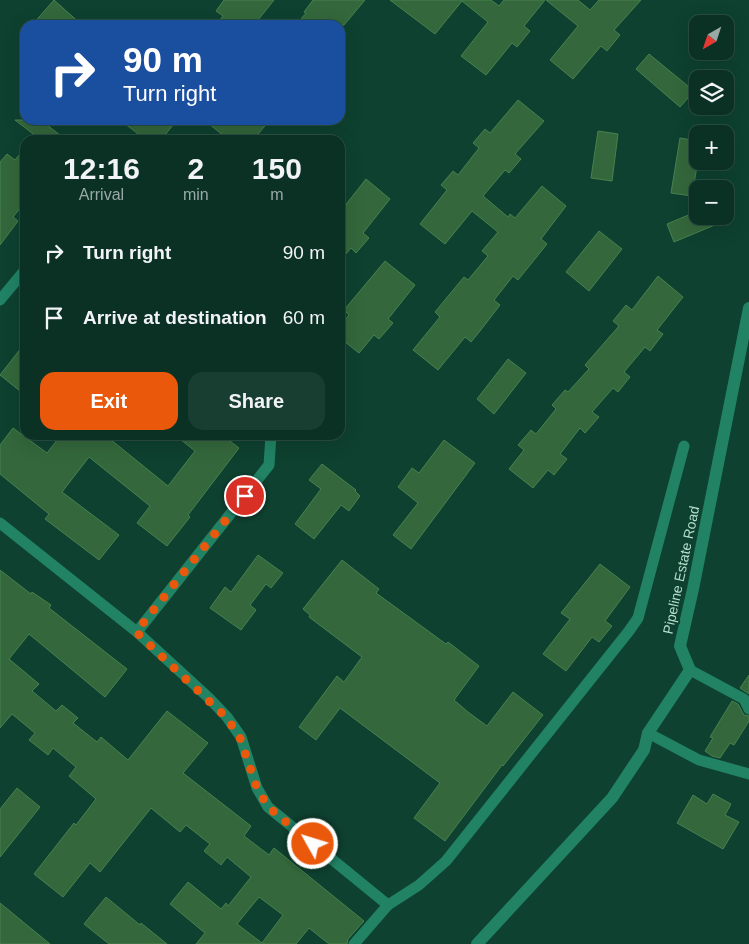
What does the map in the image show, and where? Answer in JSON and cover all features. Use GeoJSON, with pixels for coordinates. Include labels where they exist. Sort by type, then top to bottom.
{"type":"FeatureCollection","features":[{"type":"Feature","properties":{"kind":"street","name":"Pipeline Estate Road"},"geometry":{"type":"LineString","coordinates":[[690,670],[680,646],[749,308]]}},
{"type":"Feature","properties":{"kind":"street"},"geometry":{"type":"LineString","coordinates":[[477,944],[612,798],[644,750],[648,733],[690,670]]}},
{"type":"Feature","properties":{"kind":"lane"},"geometry":{"type":"LineString","coordinates":[[0,300],[20,276]]}},
{"type":"Feature","properties":{"kind":"lane"},"geometry":{"type":"LineString","coordinates":[[136,632],[269,465],[271,440]]}},
{"type":"Feature","properties":{"kind":"lane"},"geometry":{"type":"LineString","coordinates":[[354,944],[388,905],[446,861],[630,632],[638,618],[684,446]]}},
{"type":"Feature","properties":{"kind":"lane"},"geometry":{"type":"LineString","coordinates":[[0,523],[136,632],[227,718],[240,738],[257,788],[268,807],[388,905]]}},
{"type":"Feature","properties":{"kind":"lane"},"geometry":{"type":"LineString","coordinates":[[690,670],[744,699],[749,709]]}},
{"type":"Feature","properties":{"kind":"lane"},"geometry":{"type":"LineString","coordinates":[[648,733],[700,760],[749,774]]}},
{"type":"Feature","properties":{"kind":"building"},"geometry":{"type":"Polygon","coordinates":[[[54,0],[76,20],[36,20],[54,0]]]}},
{"type":"Feature","properties":{"kind":"building"},"geometry":{"type":"Polygon","coordinates":[[[224,0],[274,0],[258,20],[220,20],[223,16],[216,11],[224,0]]]}},
{"type":"Feature","properties":{"kind":"building"},"geometry":{"type":"Polygon","coordinates":[[[313,0],[365,0],[345,24],[345,20],[300,20],[306,13],[304,12],[313,0]]]}},
{"type":"Feature","properties":{"kind":"building"},"geometry":{"type":"Polygon","coordinates":[[[390,0],[491,0],[499,6],[504,0],[545,0],[524,26],[530,31],[517,47],[512,43],[486,75],[461,56],[488,22],[462,1],[435,34],[390,0]]]}},
{"type":"Feature","properties":{"kind":"building"},"geometry":{"type":"Polygon","coordinates":[[[546,0],[578,0],[590,10],[599,0],[641,0],[614,30],[620,35],[607,51],[601,46],[573,79],[550,60],[578,26],[546,0]]]}},
{"type":"Feature","properties":{"kind":"building"},"geometry":{"type":"Polygon","coordinates":[[[649,54],[689,87],[689,97],[680,107],[636,69],[649,54]]]}},
{"type":"Feature","properties":{"kind":"building"},"geometry":{"type":"Polygon","coordinates":[[[518,100],[544,121],[515,154],[521,159],[509,173],[505,170],[483,196],[508,217],[510,214],[515,218],[542,186],[566,206],[541,239],[547,244],[518,280],[513,276],[494,300],[500,305],[480,331],[471,342],[465,337],[438,370],[413,350],[440,317],[435,312],[464,277],[468,280],[488,256],[482,251],[498,232],[472,211],[445,244],[420,224],[447,190],[441,185],[453,171],[458,175],[479,148],[473,143],[485,129],[490,133],[518,100]]]}},
{"type":"Feature","properties":{"kind":"building"},"geometry":{"type":"Polygon","coordinates":[[[22,125],[47,125],[60,135],[34,135],[22,125]]]}},
{"type":"Feature","properties":{"kind":"building"},"geometry":{"type":"Polygon","coordinates":[[[126,125],[173,125],[165,135],[140,135],[126,125]]]}},
{"type":"Feature","properties":{"kind":"building"},"geometry":{"type":"Polygon","coordinates":[[[210,125],[266,125],[257,135],[223,135],[210,125]]]}},
{"type":"Feature","properties":{"kind":"building"},"geometry":{"type":"Polygon","coordinates":[[[598,131],[618,134],[612,181],[591,178],[598,131]]]}},
{"type":"Feature","properties":{"kind":"building"},"geometry":{"type":"Polygon","coordinates":[[[680,138],[689,140],[689,170],[696,170],[695,180],[689,180],[689,196],[671,193],[680,138]]]}},
{"type":"Feature","properties":{"kind":"building"},"geometry":{"type":"Polygon","coordinates":[[[7,154],[15,160],[20,154],[20,208],[13,217],[18,221],[0,245],[0,162],[7,154]]]}},
{"type":"Feature","properties":{"kind":"building"},"geometry":{"type":"Polygon","coordinates":[[[366,179],[390,199],[363,233],[369,238],[356,253],[351,248],[345,255],[345,206],[366,179]]]}},
{"type":"Feature","properties":{"kind":"building"},"geometry":{"type":"Polygon","coordinates":[[[689,215],[689,225],[715,225],[674,242],[667,224],[689,215]]]}},
{"type":"Feature","properties":{"kind":"building"},"geometry":{"type":"Polygon","coordinates":[[[599,231],[622,249],[589,291],[566,272],[599,231]]]}},
{"type":"Feature","properties":{"kind":"building"},"geometry":{"type":"Polygon","coordinates":[[[385,261],[415,285],[388,319],[393,323],[379,339],[374,335],[359,353],[345,342],[345,320],[349,315],[345,309],[385,261]]]}},
{"type":"Feature","properties":{"kind":"building"},"geometry":{"type":"Polygon","coordinates":[[[658,276],[683,297],[657,330],[663,334],[650,351],[645,347],[624,372],[630,377],[618,392],[613,388],[592,412],[599,417],[585,433],[580,428],[560,454],[567,459],[554,475],[548,470],[533,488],[509,469],[524,450],[518,445],[531,430],[536,434],[556,409],[552,405],[565,390],[568,392],[589,369],[585,365],[619,326],[613,321],[626,305],[632,310],[658,276]]]}},
{"type":"Feature","properties":{"kind":"building"},"geometry":{"type":"Polygon","coordinates":[[[20,349],[20,391],[0,375],[20,349]]]}},
{"type":"Feature","properties":{"kind":"building"},"geometry":{"type":"Polygon","coordinates":[[[508,359],[526,373],[494,414],[477,399],[508,359]]]}},
{"type":"Feature","properties":{"kind":"building"},"geometry":{"type":"Polygon","coordinates":[[[13,428],[20,433],[20,440],[29,440],[47,453],[57,440],[111,440],[168,486],[195,451],[181,440],[229,440],[239,448],[167,546],[137,523],[150,506],[89,457],[62,492],[119,535],[99,560],[45,519],[49,514],[0,474],[0,445],[13,428]]]}},
{"type":"Feature","properties":{"kind":"building"},"geometry":{"type":"Polygon","coordinates":[[[444,440],[475,463],[411,549],[393,535],[418,503],[398,487],[412,468],[419,473],[444,440]]]}},
{"type":"Feature","properties":{"kind":"building"},"geometry":{"type":"Polygon","coordinates":[[[322,464],[356,490],[360,496],[349,511],[341,505],[314,539],[295,524],[321,489],[309,480],[322,464]]]}},
{"type":"Feature","properties":{"kind":"building"},"geometry":{"type":"Polygon","coordinates":[[[258,555],[283,573],[271,588],[266,584],[250,605],[256,610],[241,630],[210,608],[225,587],[231,592],[258,555]]]}},
{"type":"Feature","properties":{"kind":"building"},"geometry":{"type":"Polygon","coordinates":[[[342,560],[379,589],[376,593],[446,644],[448,642],[479,666],[454,700],[468,712],[487,726],[513,692],[543,715],[502,765],[445,841],[414,818],[440,783],[340,708],[316,740],[299,727],[337,676],[344,682],[362,657],[309,617],[310,615],[303,609],[342,560]]]}},
{"type":"Feature","properties":{"kind":"building"},"geometry":{"type":"Polygon","coordinates":[[[600,564],[630,587],[605,621],[612,626],[599,642],[592,637],[566,671],[543,654],[570,619],[561,613],[600,564]]]}},
{"type":"Feature","properties":{"kind":"building"},"geometry":{"type":"Polygon","coordinates":[[[0,570],[31,594],[32,592],[51,605],[49,608],[127,669],[105,697],[29,634],[9,659],[39,684],[32,691],[56,711],[62,705],[78,718],[73,723],[97,742],[101,737],[128,760],[167,711],[208,743],[183,773],[251,826],[244,836],[269,855],[274,848],[364,921],[348,939],[347,944],[329,944],[309,928],[296,944],[196,944],[205,933],[170,904],[188,882],[221,909],[226,903],[228,906],[251,877],[227,857],[221,865],[204,851],[210,844],[186,825],[180,832],[151,808],[100,872],[90,863],[63,897],[34,874],[74,823],[76,825],[96,799],[69,776],[76,767],[53,748],[48,755],[29,740],[35,733],[12,714],[0,728],[0,570]],[[259,897],[237,924],[262,943],[283,915],[259,897]]]}},
{"type":"Feature","properties":{"kind":"building"},"geometry":{"type":"Polygon","coordinates":[[[749,675],[749,694],[740,688],[749,675]]]}},
{"type":"Feature","properties":{"kind":"building"},"geometry":{"type":"Polygon","coordinates":[[[732,701],[738,704],[744,715],[749,716],[749,721],[734,745],[730,743],[720,758],[712,756],[705,751],[713,738],[710,737],[732,701]]]}},
{"type":"Feature","properties":{"kind":"building"},"geometry":{"type":"Polygon","coordinates":[[[17,788],[40,807],[0,857],[0,809],[17,788]]]}},
{"type":"Feature","properties":{"kind":"building"},"geometry":{"type":"Polygon","coordinates":[[[713,794],[731,804],[725,815],[739,822],[723,849],[677,823],[693,795],[707,804],[713,794]]]}},
{"type":"Feature","properties":{"kind":"building"},"geometry":{"type":"Polygon","coordinates":[[[106,897],[167,944],[109,944],[84,924],[106,897]]]}},
{"type":"Feature","properties":{"kind":"building"},"geometry":{"type":"Polygon","coordinates":[[[0,903],[50,944],[0,944],[0,903]]]}},
{"type":"Feature","properties":{"kind":"route"},"geometry":{"type":"LineString","coordinates":[[245,496],[136,632],[209,698],[227,718],[240,738],[257,788],[268,807],[313,844]]}}]}
